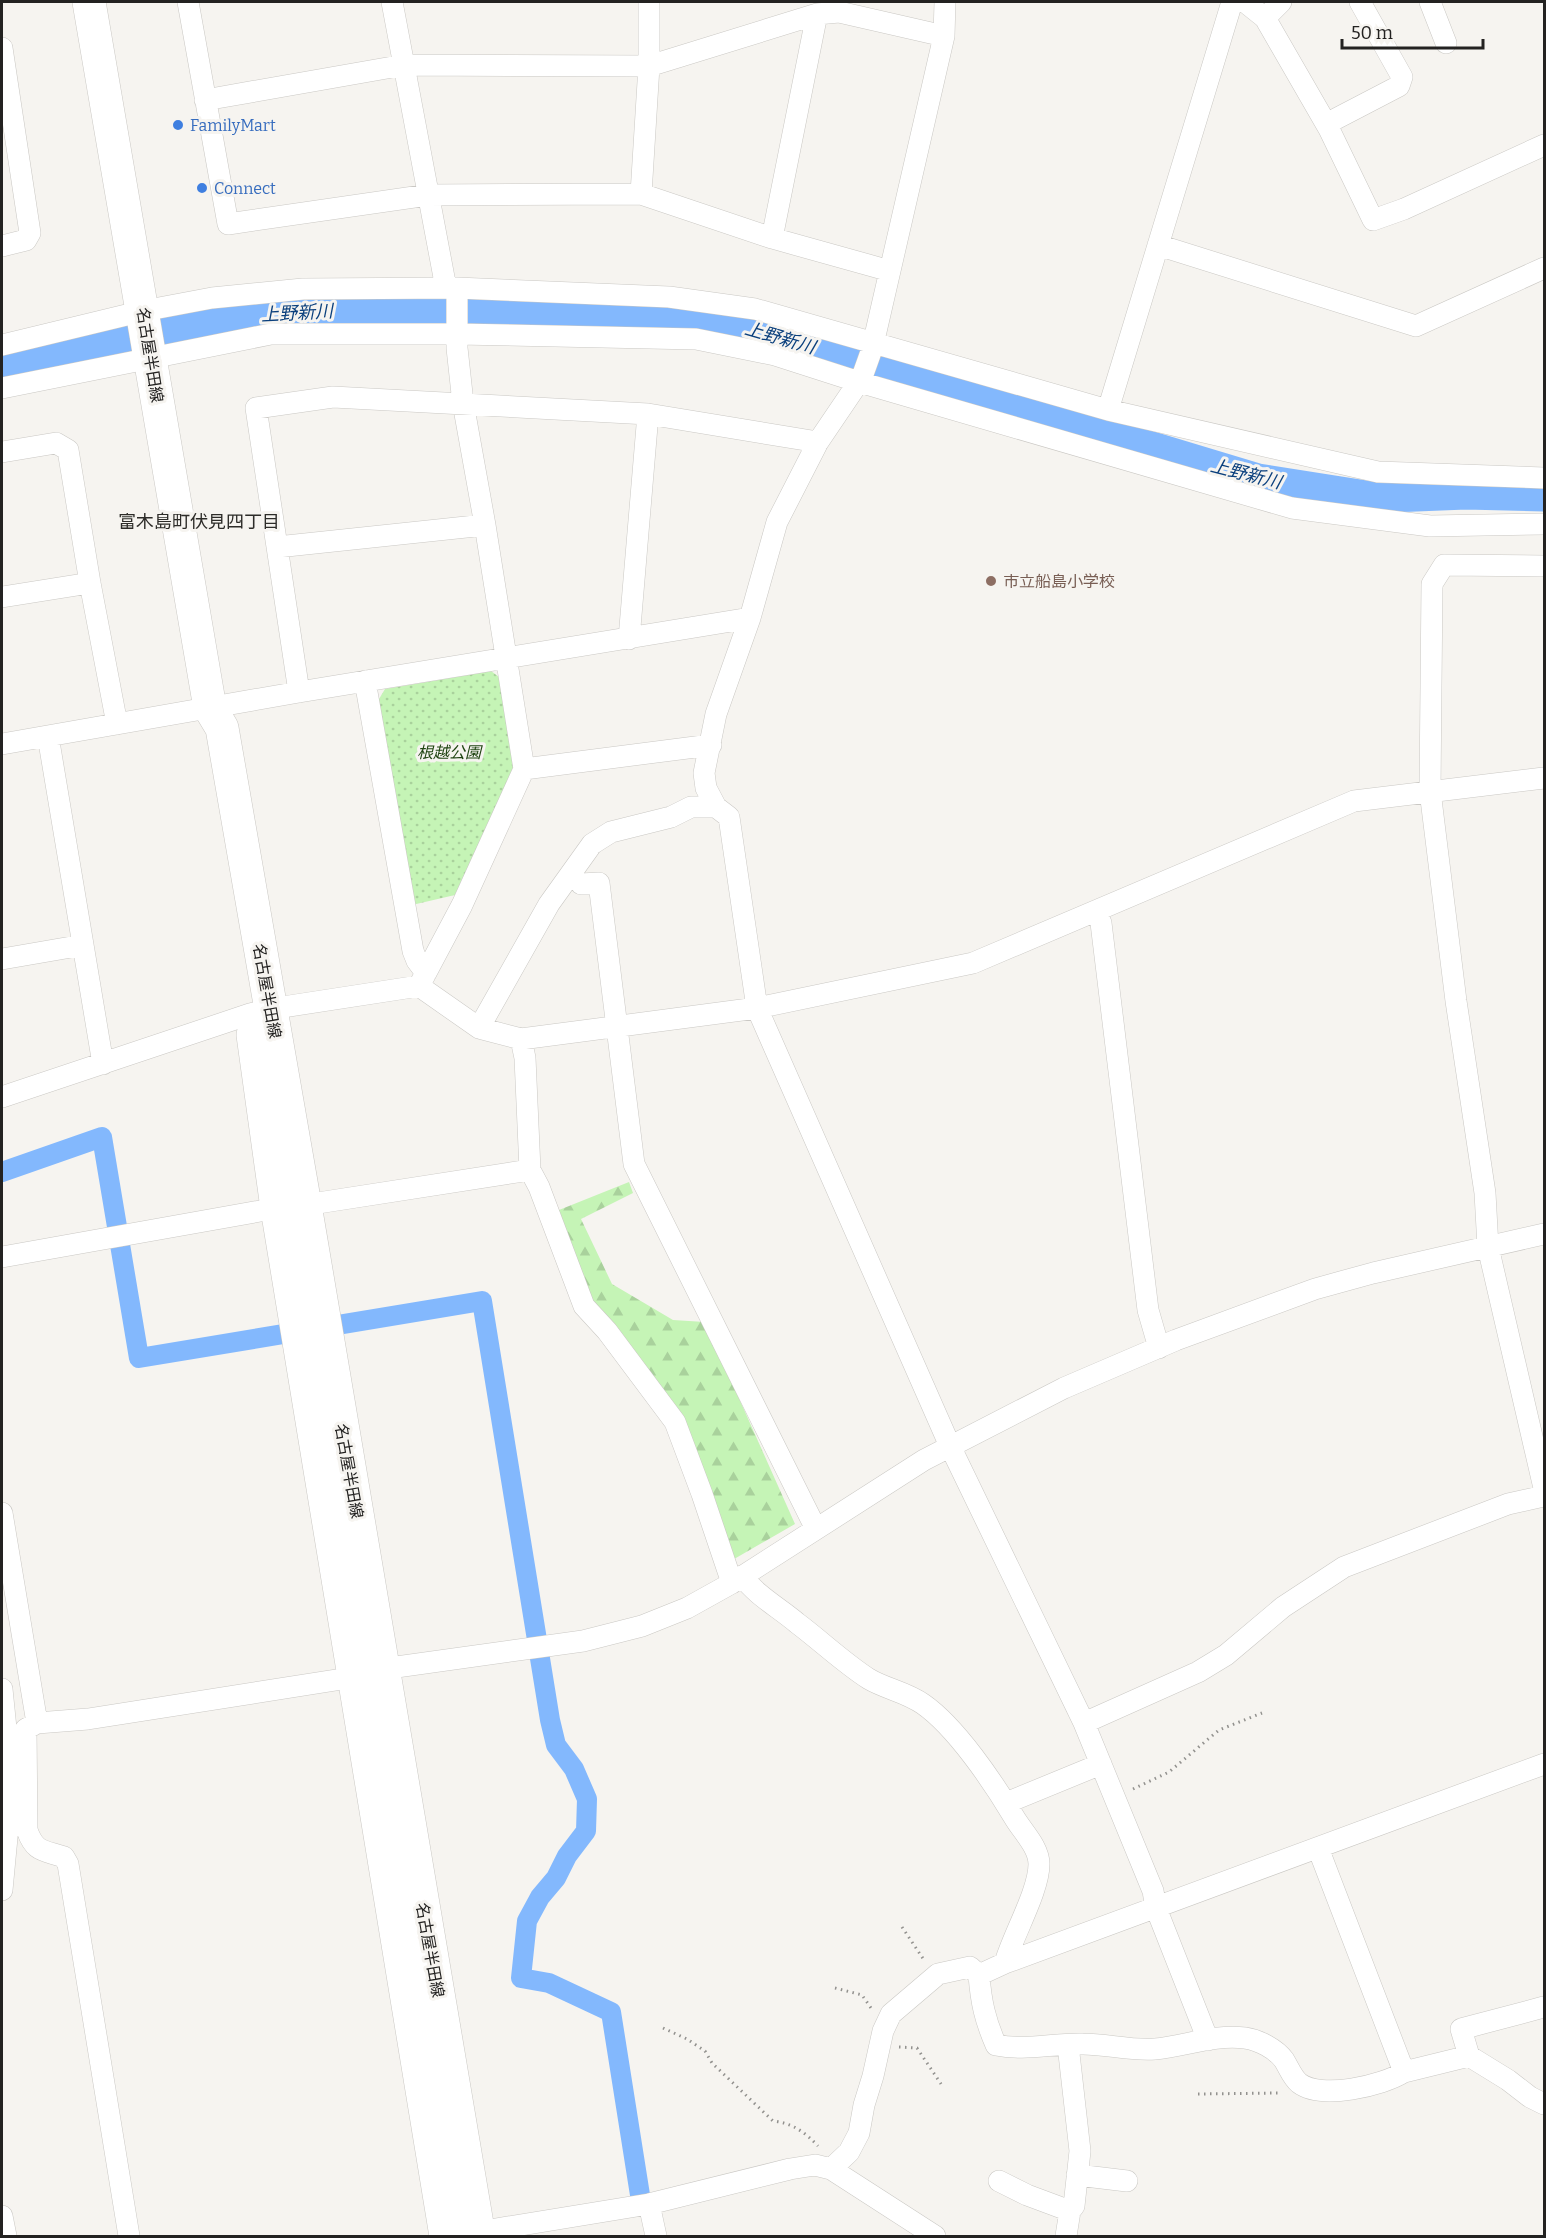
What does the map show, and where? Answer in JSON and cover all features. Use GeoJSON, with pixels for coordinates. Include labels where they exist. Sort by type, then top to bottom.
{"type":"FeatureCollection","features":[{"type":"Feature","properties":{"kind":"main road","name":"名古屋半田線"},"geometry":{"type":"LineString","coordinates":[[89,2],[210,708],[203,732],[260,1012],[369,1673],[478,2234]]}},
{"type":"Feature","properties":{"kind":"main road","name":"名古屋半田線"},"geometry":{"type":"LineString","coordinates":[[369,1673],[446,2236]]}},
{"type":"Feature","properties":{"kind":"street"},"geometry":{"type":"LineString","coordinates":[[188,2],[228,224],[428,195],[640,194],[772,238],[890,271]]}},
{"type":"Feature","properties":{"kind":"street"},"geometry":{"type":"LineString","coordinates":[[392,2],[428,195],[453,292],[463,403],[524,769],[462,905],[422,980]]}},
{"type":"Feature","properties":{"kind":"street"},"geometry":{"type":"LineString","coordinates":[[640,194],[649,66],[649,2]]}},
{"type":"Feature","properties":{"kind":"street"},"geometry":{"type":"LineString","coordinates":[[945,2],[944,36],[872,345],[861,380],[818,442],[777,522],[750,618],[716,714],[704,773],[706,788],[716,807],[729,817],[757,1008],[950,1446],[1084,1723],[1153,1891],[1156,1908],[1208,2040]]}},
{"type":"Feature","properties":{"kind":"street"},"geometry":{"type":"LineString","coordinates":[[1108,410],[1232,2]]}},
{"type":"Feature","properties":{"kind":"street"},"geometry":{"type":"LineString","coordinates":[[1245,2],[1265,18],[1326,124],[1373,220],[1404,209],[1545,145]]}},
{"type":"Feature","properties":{"kind":"street"},"geometry":{"type":"LineString","coordinates":[[1265,18],[1281,2]]}},
{"type":"Feature","properties":{"kind":"street"},"geometry":{"type":"LineString","coordinates":[[1326,124],[1399,86],[1402,77],[1360,2]]}},
{"type":"Feature","properties":{"kind":"street"},"geometry":{"type":"LineString","coordinates":[[1430,2],[1446,43]]}},
{"type":"Feature","properties":{"kind":"street"},"geometry":{"type":"LineString","coordinates":[[205,100],[404,64],[649,66],[817,14],[838,12],[944,36]]}},
{"type":"Feature","properties":{"kind":"street"},"geometry":{"type":"LineString","coordinates":[[772,238],[817,14]]}},
{"type":"Feature","properties":{"kind":"street"},"geometry":{"type":"LineString","coordinates":[[2,48],[4,84],[30,233],[26,240],[2,246]]}},
{"type":"Feature","properties":{"kind":"street"},"geometry":{"type":"LineString","coordinates":[[1158,245],[1416,326],[1545,268]]}},
{"type":"Feature","properties":{"kind":"street"},"geometry":{"type":"LineString","coordinates":[[2,388],[146,335],[212,298],[303,289],[669,297],[755,309],[872,345],[1108,410],[1378,472],[1545,478]]}},
{"type":"Feature","properties":{"kind":"street"},"geometry":{"type":"LineString","coordinates":[[2,345],[146,335],[458,334],[696,339],[775,355],[1292,508],[1430,526],[1545,524]]}},
{"type":"Feature","properties":{"kind":"street"},"geometry":{"type":"LineString","coordinates":[[299,692],[256,408],[333,397],[648,414],[818,442]]}},
{"type":"Feature","properties":{"kind":"street"},"geometry":{"type":"LineString","coordinates":[[629,639],[648,414]]}},
{"type":"Feature","properties":{"kind":"street"},"geometry":{"type":"LineString","coordinates":[[2,452],[56,443],[68,450],[117,724]]}},
{"type":"Feature","properties":{"kind":"street"},"geometry":{"type":"LineString","coordinates":[[277,547],[485,525]]}},
{"type":"Feature","properties":{"kind":"street"},"geometry":{"type":"LineString","coordinates":[[1545,566],[1444,565],[1432,584],[1430,791],[1456,1001],[1485,1193],[1488,1246],[1545,1488]]}},
{"type":"Feature","properties":{"kind":"street"},"geometry":{"type":"LineString","coordinates":[[2,597],[90,583]]}},
{"type":"Feature","properties":{"kind":"street"},"geometry":{"type":"LineString","coordinates":[[2,744],[506,657],[750,618]]}},
{"type":"Feature","properties":{"kind":"street"},"geometry":{"type":"LineString","coordinates":[[365,681],[413,951],[422,980],[479,1028],[522,1039],[757,1008],[973,963],[1354,801],[1545,778]]}},
{"type":"Feature","properties":{"kind":"street"},"geometry":{"type":"LineString","coordinates":[[48,736],[103,1064]]}},
{"type":"Feature","properties":{"kind":"street"},"geometry":{"type":"LineString","coordinates":[[524,769],[711,745]]}},
{"type":"Feature","properties":{"kind":"street"},"geometry":{"type":"LineString","coordinates":[[479,1028],[549,904],[579,858],[592,844],[610,832],[671,817],[691,807],[716,807]]}},
{"type":"Feature","properties":{"kind":"street"},"geometry":{"type":"LineString","coordinates":[[582,884],[599,883],[634,1164],[816,1529]]}},
{"type":"Feature","properties":{"kind":"street"},"geometry":{"type":"LineString","coordinates":[[1096,911],[1101,923],[1148,1310],[1159,1348]]}},
{"type":"Feature","properties":{"kind":"street"},"geometry":{"type":"LineString","coordinates":[[2,959],[83,945]]}},
{"type":"Feature","properties":{"kind":"street"},"geometry":{"type":"LineString","coordinates":[[2,1097],[260,1012],[422,980]]}},
{"type":"Feature","properties":{"kind":"street"},"geometry":{"type":"LineString","coordinates":[[522,1039],[530,1170],[539,1187],[584,1306],[607,1331],[675,1422],[737,1579],[871,1679],[904,1693],[943,1720],[1006,1803],[1036,1851],[1039,1862],[1038,1880],[1011,1943],[1005,1963]]}},
{"type":"Feature","properties":{"kind":"street"},"geometry":{"type":"LineString","coordinates":[[2,1257],[291,1207],[530,1170]]}},
{"type":"Feature","properties":{"kind":"street"},"geometry":{"type":"LineString","coordinates":[[129,2236],[68,1864],[64,1857],[42,1851],[32,1844],[27,1830],[26,1729],[37,1723],[88,1719],[583,1641],[642,1626],[687,1608],[950,1446],[1064,1388],[1159,1348],[1315,1289],[1373,1273],[1545,1234]]}},
{"type":"Feature","properties":{"kind":"street"},"geometry":{"type":"LineString","coordinates":[[1084,1723],[1198,1672],[1226,1655],[1283,1607],[1344,1567],[1508,1504],[1545,1496]]}},
{"type":"Feature","properties":{"kind":"street"},"geometry":{"type":"LineString","coordinates":[[2,1513],[37,1723]]}},
{"type":"Feature","properties":{"kind":"street"},"geometry":{"type":"LineString","coordinates":[[2,1689],[9,1758],[10,1806],[2,1890]]}},
{"type":"Feature","properties":{"kind":"street"},"geometry":{"type":"LineString","coordinates":[[1006,1803],[1101,1764]]}},
{"type":"Feature","properties":{"kind":"street"},"geometry":{"type":"LineString","coordinates":[[979,1975],[1005,1963],[1545,1764]]}},
{"type":"Feature","properties":{"kind":"street"},"geometry":{"type":"LineString","coordinates":[[1318,1848],[1404,2072]]}},
{"type":"Feature","properties":{"kind":"street"},"geometry":{"type":"LineString","coordinates":[[834,2166],[849,2151],[859,2133],[886,2022],[891,2014],[938,1974],[970,1967],[979,1975],[982,2007],[996,2045],[1016,2047],[1083,2044],[1150,2049],[1231,2037],[1247,2038],[1262,2043],[1283,2058],[1300,2083],[1310,2088],[1333,2091],[1395,2078],[1404,2072],[1469,2056]]}},
{"type":"Feature","properties":{"kind":"street"},"geometry":{"type":"LineString","coordinates":[[1545,2007],[1461,2029],[1469,2056],[1508,2080],[1530,2097],[1545,2104]]}},
{"type":"Feature","properties":{"kind":"street"},"geometry":{"type":"LineString","coordinates":[[1066,2236],[1070,2211],[1074,2206],[1080,2151],[1068,2045]]}},
{"type":"Feature","properties":{"kind":"street"},"geometry":{"type":"LineString","coordinates":[[478,2234],[649,2204],[790,2169],[815,2165],[834,2166],[925,2234]]}},
{"type":"Feature","properties":{"kind":"street"},"geometry":{"type":"LineString","coordinates":[[1077,2175],[1126,2181]]}},
{"type":"Feature","properties":{"kind":"street"},"geometry":{"type":"LineString","coordinates":[[999,2181],[1027,2196],[1070,2211]]}},
{"type":"Feature","properties":{"kind":"street"},"geometry":{"type":"LineString","coordinates":[[649,2204],[656,2236]]}},
{"type":"Feature","properties":{"kind":"street"},"geometry":{"type":"LineString","coordinates":[[2,2216],[6,2236]]}},
{"type":"Feature","properties":{"kind":"path"},"geometry":{"type":"LineString","coordinates":[[1114,1796],[1169,1772],[1219,1730],[1262,1713]]}},
{"type":"Feature","properties":{"kind":"path"},"geometry":{"type":"LineString","coordinates":[[902,1927],[920,1956],[938,1974]]}},
{"type":"Feature","properties":{"kind":"path"},"geometry":{"type":"LineString","coordinates":[[835,1988],[862,1995],[881,2020],[886,2022]]}},
{"type":"Feature","properties":{"kind":"path"},"geometry":{"type":"LineString","coordinates":[[663,2028],[687,2039],[705,2051],[712,2063],[773,2121],[797,2127],[834,2166]]}},
{"type":"Feature","properties":{"kind":"path"},"geometry":{"type":"LineString","coordinates":[[880,2045],[917,2048],[941,2084]]}},
{"type":"Feature","properties":{"kind":"path"},"geometry":{"type":"LineString","coordinates":[[1198,2094],[1278,2093],[1298,2090],[1300,2083]]}},
{"type":"Feature","properties":{"kind":"green space","name":"根越公園"},"geometry":{"type":"Polygon","coordinates":[[[491,671],[499,677],[516,771],[455,895],[412,905],[376,704],[385,689],[491,671]]]}},
{"type":"Feature","properties":{"kind":"green space"},"geometry":{"type":"Polygon","coordinates":[[[629,1182],[633,1193],[581,1219],[612,1284],[673,1320],[705,1322],[795,1524],[729,1562],[680,1420],[588,1299],[554,1212],[629,1182]]]}},
{"type":"Feature","properties":{"kind":"waterway","name":"上野新川"},"geometry":{"type":"LineString","coordinates":[[2,368],[244,316],[348,309],[531,309],[678,313],[740,326],[890,369],[1258,480],[1366,497],[1466,493],[1544,495]]}},
{"type":"Feature","properties":{"kind":"waterway"},"geometry":{"type":"LineString","coordinates":[[2,1172],[102,1137],[139,1358],[482,1301],[550,1720],[556,1745],[574,1769],[587,1799],[586,1831],[567,1856],[556,1878],[540,1897],[527,1921],[521,1978],[549,1983],[611,2012],[640,2195]]}},
{"type":"Feature","properties":{"kind":"place","name":"FamilyMart"},"geometry":{"type":"Point","coordinates":[178,125]}},
{"type":"Feature","properties":{"kind":"place","name":"Connect"},"geometry":{"type":"Point","coordinates":[202,188]}},
{"type":"Feature","properties":{"kind":"place","name":"市立船島小学校"},"geometry":{"type":"Point","coordinates":[991,581]}},
{"type":"Feature","properties":{"kind":"district","name":"富木島町伏見四丁目"},"geometry":{"type":"Point","coordinates":[199,522]}}]}
